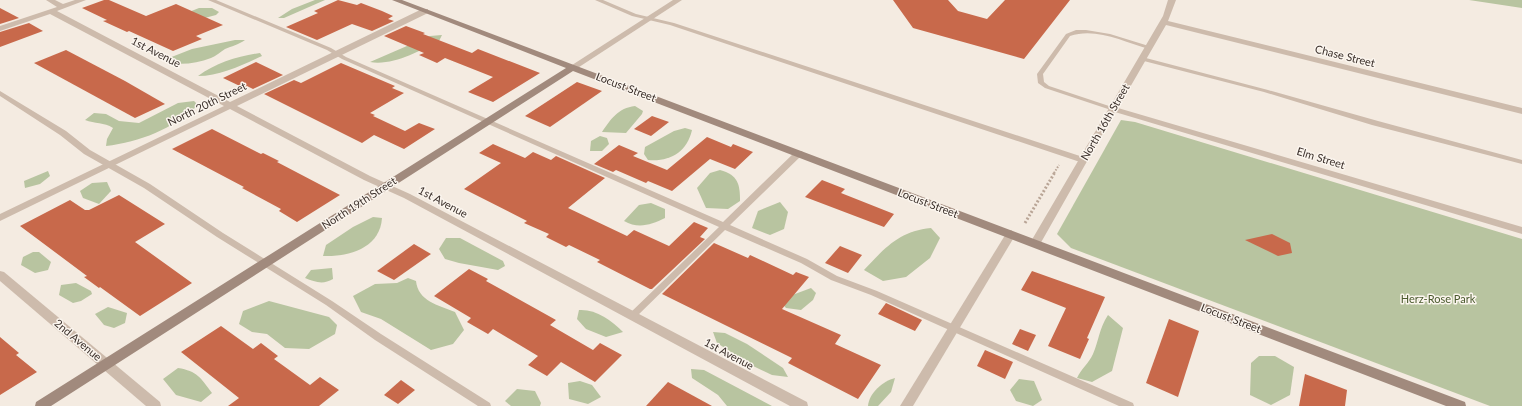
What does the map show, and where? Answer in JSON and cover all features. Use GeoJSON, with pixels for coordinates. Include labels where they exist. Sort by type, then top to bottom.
{"type":"FeatureCollection","features":[{"type":"Feature","properties":{"kind":"street"},"geometry":{"type":"LineString","coordinates":[[50,0],[63,7]]}},
{"type":"Feature","properties":{"kind":"street"},"geometry":{"type":"LineString","coordinates":[[0,29],[82,0]]}},
{"type":"Feature","properties":{"kind":"street","name":"Locust Street"},"geometry":{"type":"LineString","coordinates":[[396,0],[1460,406]]}},
{"type":"Feature","properties":{"kind":"street","name":"North 19th Street"},"geometry":{"type":"LineString","coordinates":[[41,406],[678,0]]}},
{"type":"Feature","properties":{"kind":"street","name":"North 16th Street"},"geometry":{"type":"LineString","coordinates":[[1035,243],[1164,22],[1172,0]]}},
{"type":"Feature","properties":{"kind":"street","name":"1st Avenue"},"geometry":{"type":"LineString","coordinates":[[51,11],[802,406]]}},
{"type":"Feature","properties":{"kind":"street","name":"North 20th Street"},"geometry":{"type":"LineString","coordinates":[[0,218],[424,11]]}},
{"type":"Feature","properties":{"kind":"street","name":"Chase Street"},"geometry":{"type":"LineString","coordinates":[[1164,22],[1522,111]]}},
{"type":"Feature","properties":{"kind":"street","name":"Elm Street"},"geometry":{"type":"LineString","coordinates":[[1113,108],[1522,231]]}},
{"type":"Feature","properties":{"kind":"street"},"geometry":{"type":"LineString","coordinates":[[906,406],[1011,234]]}},
{"type":"Feature","properties":{"kind":"street","name":"2nd Avenue"},"geometry":{"type":"LineString","coordinates":[[0,275],[155,406]]}},
{"type":"Feature","properties":{"kind":"lane"},"geometry":{"type":"LineString","coordinates":[[211,0],[489,120],[804,261],[834,278],[874,293],[1129,406]]}},
{"type":"Feature","properties":{"kind":"lane"},"geometry":{"type":"LineString","coordinates":[[598,0],[634,15],[672,24],[1083,160]]}},
{"type":"Feature","properties":{"kind":"lane"},"geometry":{"type":"LineString","coordinates":[[1113,108],[1047,87],[1041,83],[1040,74],[1068,35],[1072,33],[1093,32],[1149,47]]}},
{"type":"Feature","properties":{"kind":"lane"},"geometry":{"type":"LineString","coordinates":[[1142,59],[1266,91],[1375,123],[1522,162]]}},
{"type":"Feature","properties":{"kind":"lane"},"geometry":{"type":"LineString","coordinates":[[0,93],[63,133],[87,152],[110,164],[329,303],[378,337],[486,406]]}},
{"type":"Feature","properties":{"kind":"lane"},"geometry":{"type":"LineString","coordinates":[[632,316],[799,153]]}},
{"type":"Feature","properties":{"kind":"path"},"geometry":{"type":"LineString","coordinates":[[1025,223],[1066,154]]}},
{"type":"Feature","properties":{"kind":"green space"},"geometry":{"type":"Polygon","coordinates":[[[315,0],[325,0],[284,18],[278,18],[292,9],[315,0]]]}},
{"type":"Feature","properties":{"kind":"green space"},"geometry":{"type":"Polygon","coordinates":[[[1469,0],[1522,0],[1522,8],[1469,0]]]}},
{"type":"Feature","properties":{"kind":"green space"},"geometry":{"type":"Polygon","coordinates":[[[199,8],[212,8],[219,12],[216,15],[197,20],[184,14],[199,8]]]}},
{"type":"Feature","properties":{"kind":"green space"},"geometry":{"type":"Polygon","coordinates":[[[442,35],[439,41],[406,57],[388,62],[370,62],[430,36],[442,35]]]}},
{"type":"Feature","properties":{"kind":"green space"},"geometry":{"type":"Polygon","coordinates":[[[235,40],[245,40],[206,60],[186,64],[170,63],[169,58],[192,49],[235,40]]]}},
{"type":"Feature","properties":{"kind":"green space"},"geometry":{"type":"Polygon","coordinates":[[[260,53],[262,56],[231,69],[206,76],[198,76],[212,67],[228,61],[260,53]]]}},
{"type":"Feature","properties":{"kind":"green space"},"geometry":{"type":"Polygon","coordinates":[[[194,101],[198,105],[178,121],[143,138],[119,144],[106,146],[107,139],[113,128],[85,120],[94,113],[106,114],[119,121],[139,123],[178,103],[194,101]]]}},
{"type":"Feature","properties":{"kind":"green space"},"geometry":{"type":"Polygon","coordinates":[[[635,106],[643,111],[642,114],[626,133],[602,132],[619,112],[635,106]]]}},
{"type":"Feature","properties":{"kind":"green space","name":"Herz-Rose Park"},"geometry":{"type":"Polygon","coordinates":[[[1121,120],[1135,122],[1522,239],[1522,406],[1490,406],[1071,248],[1057,234],[1121,120]]]}},
{"type":"Feature","properties":{"kind":"green space"},"geometry":{"type":"Polygon","coordinates":[[[685,128],[692,130],[690,138],[682,150],[670,157],[648,160],[644,154],[645,147],[674,131],[685,128]]]}},
{"type":"Feature","properties":{"kind":"green space"},"geometry":{"type":"Polygon","coordinates":[[[600,136],[607,138],[609,144],[602,151],[590,151],[591,141],[600,136]]]}},
{"type":"Feature","properties":{"kind":"green space"},"geometry":{"type":"Polygon","coordinates":[[[720,170],[731,175],[737,181],[740,201],[728,209],[706,208],[697,188],[710,173],[720,170]]]}},
{"type":"Feature","properties":{"kind":"green space"},"geometry":{"type":"Polygon","coordinates":[[[48,171],[50,176],[40,184],[25,188],[24,181],[48,171]]]}},
{"type":"Feature","properties":{"kind":"green space"},"geometry":{"type":"Polygon","coordinates":[[[107,182],[111,191],[99,204],[83,198],[80,191],[92,183],[107,182]]]}},
{"type":"Feature","properties":{"kind":"green space"},"geometry":{"type":"Polygon","coordinates":[[[780,202],[788,212],[784,229],[770,235],[752,228],[758,211],[780,202]]]}},
{"type":"Feature","properties":{"kind":"green space"},"geometry":{"type":"Polygon","coordinates":[[[651,203],[665,209],[665,218],[655,223],[644,225],[634,225],[624,221],[639,205],[651,203]]]}},
{"type":"Feature","properties":{"kind":"green space"},"geometry":{"type":"Polygon","coordinates":[[[373,217],[382,218],[380,228],[376,237],[362,249],[343,255],[323,256],[326,245],[353,227],[373,217]]]}},
{"type":"Feature","properties":{"kind":"green space"},"geometry":{"type":"Polygon","coordinates":[[[931,228],[940,238],[930,258],[906,277],[883,281],[864,270],[893,242],[910,233],[931,228]]]}},
{"type":"Feature","properties":{"kind":"green space"},"geometry":{"type":"Polygon","coordinates":[[[446,238],[460,238],[503,261],[505,266],[498,270],[445,259],[439,249],[446,238]]]}},
{"type":"Feature","properties":{"kind":"green space"},"geometry":{"type":"Polygon","coordinates":[[[33,252],[39,252],[51,262],[48,270],[35,273],[21,265],[23,257],[33,252]]]}},
{"type":"Feature","properties":{"kind":"green space"},"geometry":{"type":"Polygon","coordinates":[[[332,268],[333,279],[329,281],[319,282],[305,278],[311,270],[332,268]]]}},
{"type":"Feature","properties":{"kind":"green space"},"geometry":{"type":"Polygon","coordinates":[[[408,278],[416,281],[418,288],[425,298],[455,312],[464,330],[453,344],[431,350],[381,319],[361,312],[353,296],[375,284],[397,283],[408,278]]]}},
{"type":"Feature","properties":{"kind":"green space"},"geometry":{"type":"Polygon","coordinates":[[[76,283],[91,291],[92,294],[81,301],[73,303],[59,295],[61,285],[76,283]]]}},
{"type":"Feature","properties":{"kind":"green space"},"geometry":{"type":"Polygon","coordinates":[[[811,288],[816,293],[813,300],[801,310],[786,308],[779,300],[811,288]]]}},
{"type":"Feature","properties":{"kind":"green space"},"geometry":{"type":"Polygon","coordinates":[[[269,301],[329,317],[337,325],[335,334],[309,349],[285,348],[267,334],[252,332],[239,324],[243,311],[269,301]]]}},
{"type":"Feature","properties":{"kind":"green space"},"geometry":{"type":"Polygon","coordinates":[[[108,307],[127,313],[125,323],[114,328],[104,325],[95,314],[108,307]]]}},
{"type":"Feature","properties":{"kind":"green space"},"geometry":{"type":"Polygon","coordinates":[[[579,310],[591,311],[603,316],[623,332],[606,337],[586,329],[577,319],[579,310]]]}},
{"type":"Feature","properties":{"kind":"green space"},"geometry":{"type":"Polygon","coordinates":[[[1108,315],[1123,328],[1112,371],[1092,382],[1077,378],[1093,354],[1108,315]]]}},
{"type":"Feature","properties":{"kind":"green space"},"geometry":{"type":"Polygon","coordinates":[[[713,332],[725,333],[747,344],[783,368],[788,377],[772,375],[751,365],[717,343],[713,332]]]}},
{"type":"Feature","properties":{"kind":"green space"},"geometry":{"type":"Polygon","coordinates":[[[1259,356],[1275,356],[1294,367],[1290,395],[1271,405],[1250,395],[1251,363],[1259,356]]]}},
{"type":"Feature","properties":{"kind":"green space"},"geometry":{"type":"Polygon","coordinates":[[[178,368],[194,373],[205,383],[212,393],[201,402],[176,395],[163,379],[178,368]]]}},
{"type":"Feature","properties":{"kind":"green space"},"geometry":{"type":"Polygon","coordinates":[[[691,369],[704,370],[772,406],[727,406],[718,395],[692,378],[691,369]]]}},
{"type":"Feature","properties":{"kind":"green space"},"geometry":{"type":"Polygon","coordinates":[[[895,378],[891,392],[878,406],[868,406],[871,397],[877,388],[895,378]]]}},
{"type":"Feature","properties":{"kind":"green space"},"geometry":{"type":"Polygon","coordinates":[[[1019,379],[1034,381],[1042,400],[1033,406],[1016,401],[1010,390],[1019,379]]]}},
{"type":"Feature","properties":{"kind":"green space"},"geometry":{"type":"Polygon","coordinates":[[[580,381],[592,385],[601,397],[588,404],[569,399],[568,383],[580,381]]]}},
{"type":"Feature","properties":{"kind":"green space"},"geometry":{"type":"Polygon","coordinates":[[[517,389],[535,391],[541,403],[540,406],[511,406],[505,401],[517,389]]]}},
{"type":"Feature","properties":{"kind":"building"},"geometry":{"type":"Polygon","coordinates":[[[104,0],[109,0],[146,16],[176,4],[223,25],[196,36],[202,39],[173,51],[103,21],[107,20],[82,8],[104,0]]]}},
{"type":"Feature","properties":{"kind":"building"},"geometry":{"type":"Polygon","coordinates":[[[338,0],[357,5],[361,3],[393,16],[388,19],[394,21],[372,31],[352,24],[317,40],[286,27],[318,13],[314,11],[338,0]]]}},
{"type":"Feature","properties":{"kind":"building"},"geometry":{"type":"Polygon","coordinates":[[[893,0],[948,0],[958,11],[987,19],[1005,0],[1070,0],[1024,59],[913,28],[893,0]]]}},
{"type":"Feature","properties":{"kind":"building"},"geometry":{"type":"Polygon","coordinates":[[[0,8],[19,18],[0,24],[0,8]]]}},
{"type":"Feature","properties":{"kind":"building"},"geometry":{"type":"Polygon","coordinates":[[[29,23],[43,31],[0,47],[0,32],[29,23]]]}},
{"type":"Feature","properties":{"kind":"building"},"geometry":{"type":"Polygon","coordinates":[[[406,26],[472,53],[478,49],[540,73],[493,102],[468,92],[493,77],[445,58],[437,63],[419,55],[424,53],[384,36],[406,26]]]}},
{"type":"Feature","properties":{"kind":"building"},"geometry":{"type":"Polygon","coordinates":[[[66,50],[165,104],[135,118],[34,63],[66,50]]]}},
{"type":"Feature","properties":{"kind":"building"},"geometry":{"type":"Polygon","coordinates":[[[256,62],[283,75],[253,89],[247,86],[244,88],[223,78],[256,62]]]}},
{"type":"Feature","properties":{"kind":"building"},"geometry":{"type":"Polygon","coordinates":[[[341,63],[395,86],[392,88],[404,93],[370,113],[375,115],[373,116],[405,131],[419,123],[435,129],[404,149],[374,135],[362,143],[264,94],[294,80],[301,83],[341,63]]]}},
{"type":"Feature","properties":{"kind":"building"},"geometry":{"type":"Polygon","coordinates":[[[577,82],[602,91],[550,127],[525,116],[577,82]]]}},
{"type":"Feature","properties":{"kind":"building"},"geometry":{"type":"Polygon","coordinates":[[[652,116],[669,122],[651,136],[634,129],[652,116]]]}},
{"type":"Feature","properties":{"kind":"building"},"geometry":{"type":"Polygon","coordinates":[[[212,129],[261,154],[263,153],[279,161],[277,162],[340,195],[297,222],[279,211],[281,209],[242,188],[244,187],[172,149],[212,129]]]}},
{"type":"Feature","properties":{"kind":"building"},"geometry":{"type":"Polygon","coordinates":[[[707,137],[731,147],[733,144],[753,152],[735,169],[710,159],[672,191],[648,181],[646,183],[616,170],[613,172],[594,164],[619,145],[638,153],[633,156],[667,170],[707,137]]]}},
{"type":"Feature","properties":{"kind":"building"},"geometry":{"type":"Polygon","coordinates":[[[493,144],[525,158],[533,152],[551,160],[556,156],[605,178],[568,208],[627,236],[634,230],[669,246],[694,222],[708,228],[700,237],[705,239],[652,289],[650,289],[597,262],[600,260],[569,245],[566,247],[546,237],[549,234],[524,223],[527,221],[464,189],[501,163],[479,153],[493,144]]]}},
{"type":"Feature","properties":{"kind":"building"},"geometry":{"type":"Polygon","coordinates":[[[822,180],[845,189],[841,193],[894,214],[884,227],[805,197],[822,180]]]}},
{"type":"Feature","properties":{"kind":"building"},"geometry":{"type":"Polygon","coordinates":[[[119,195],[165,224],[135,242],[192,283],[140,316],[84,277],[87,276],[20,226],[70,200],[85,210],[89,210],[119,195]]]}},
{"type":"Feature","properties":{"kind":"building"},"geometry":{"type":"Polygon","coordinates":[[[1272,234],[1290,243],[1292,253],[1278,256],[1245,240],[1272,234]]]}},
{"type":"Feature","properties":{"kind":"building"},"geometry":{"type":"Polygon","coordinates":[[[714,243],[748,258],[750,255],[793,275],[796,272],[809,277],[782,309],[841,335],[835,344],[881,365],[858,399],[788,363],[792,358],[662,294],[714,243]]]}},
{"type":"Feature","properties":{"kind":"building"},"geometry":{"type":"Polygon","coordinates":[[[414,244],[431,254],[394,280],[377,271],[414,244]]]}},
{"type":"Feature","properties":{"kind":"building"},"geometry":{"type":"Polygon","coordinates":[[[840,246],[862,255],[848,273],[825,263],[840,246]]]}},
{"type":"Feature","properties":{"kind":"building"},"geometry":{"type":"Polygon","coordinates":[[[469,269],[488,279],[486,281],[556,320],[550,325],[593,350],[600,343],[622,355],[595,382],[561,362],[547,376],[528,365],[538,356],[493,329],[488,334],[467,322],[471,318],[434,296],[469,269]]]}},
{"type":"Feature","properties":{"kind":"building"},"geometry":{"type":"Polygon","coordinates":[[[1032,271],[1105,297],[1087,338],[1089,339],[1080,359],[1048,346],[1066,308],[1021,290],[1032,271]]]}},
{"type":"Feature","properties":{"kind":"building"},"geometry":{"type":"Polygon","coordinates":[[[886,303],[922,320],[915,331],[878,314],[886,303]]]}},
{"type":"Feature","properties":{"kind":"building"},"geometry":{"type":"Polygon","coordinates":[[[1169,319],[1199,331],[1178,397],[1146,383],[1169,319]]]}},
{"type":"Feature","properties":{"kind":"building"},"geometry":{"type":"Polygon","coordinates":[[[221,326],[253,349],[261,343],[278,356],[274,359],[310,385],[320,377],[339,390],[319,406],[228,406],[239,398],[181,352],[221,326]]]}},
{"type":"Feature","properties":{"kind":"building"},"geometry":{"type":"Polygon","coordinates":[[[1020,329],[1036,335],[1028,351],[1012,344],[1020,329]]]}},
{"type":"Feature","properties":{"kind":"building"},"geometry":{"type":"Polygon","coordinates":[[[0,337],[19,353],[16,355],[37,372],[0,395],[0,337]]]}},
{"type":"Feature","properties":{"kind":"building"},"geometry":{"type":"Polygon","coordinates":[[[985,350],[1013,362],[1005,379],[977,366],[985,350]]]}},
{"type":"Feature","properties":{"kind":"building"},"geometry":{"type":"Polygon","coordinates":[[[1305,374],[1347,390],[1345,406],[1299,406],[1305,374]]]}},
{"type":"Feature","properties":{"kind":"building"},"geometry":{"type":"Polygon","coordinates":[[[401,380],[415,390],[398,404],[384,395],[401,380]]]}},
{"type":"Feature","properties":{"kind":"building"},"geometry":{"type":"Polygon","coordinates":[[[668,382],[712,406],[646,406],[668,382]]]}}]}
